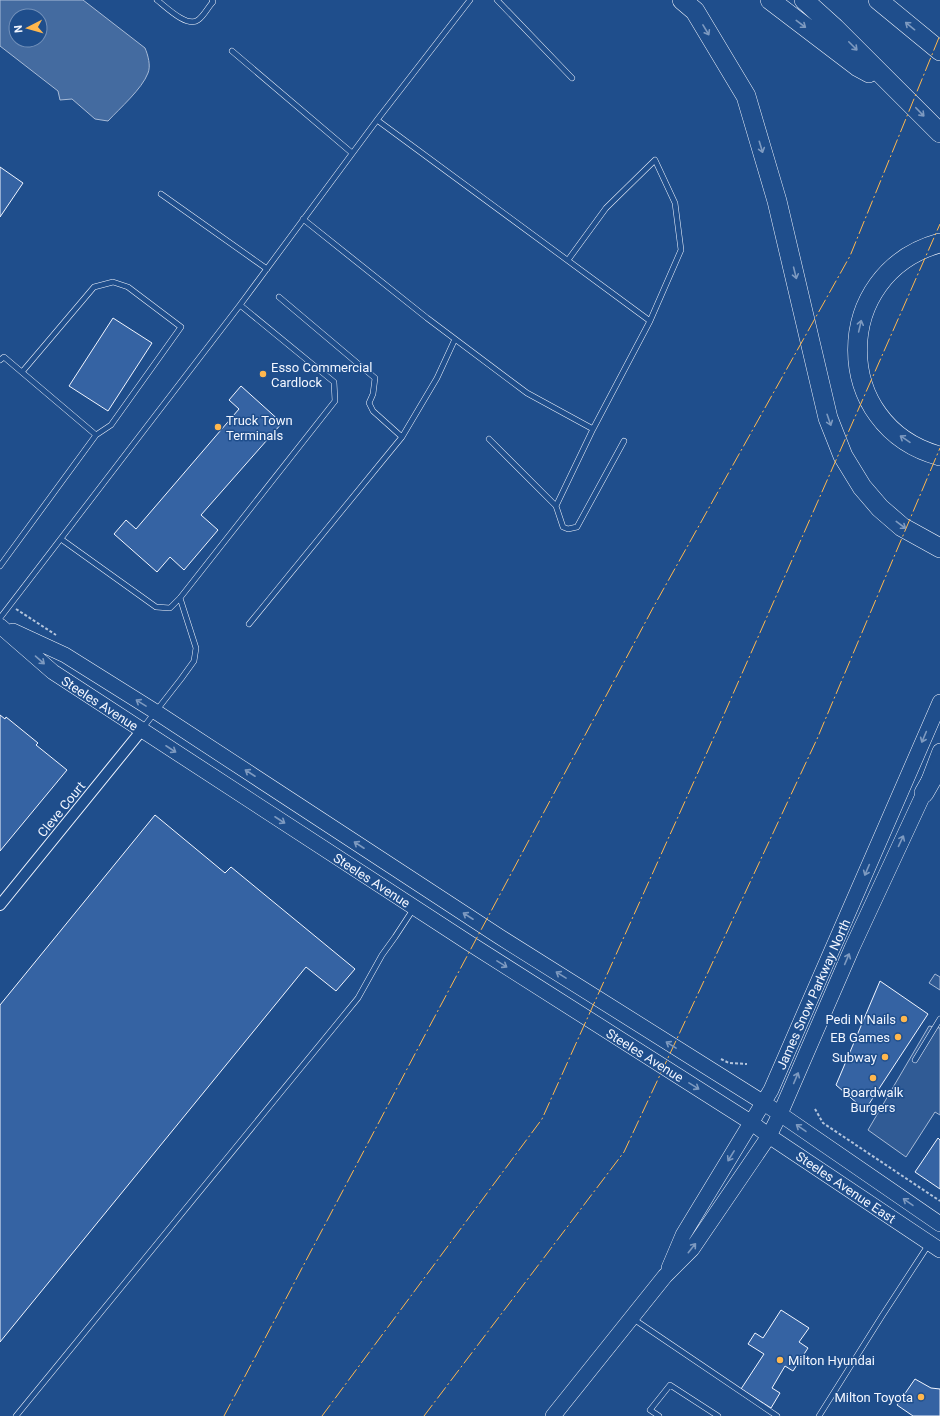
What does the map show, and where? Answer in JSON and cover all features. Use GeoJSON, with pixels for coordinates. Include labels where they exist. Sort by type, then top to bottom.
{"type":"FeatureCollection","features":[{"type":"Feature","properties":{"kind":"highway"},"geometry":{"type":"LineString","coordinates":[[682,0],[695,12],[746,96],[777,201],[828,418],[843,456],[862,487],[880,508],[902,527],[940,548]]}},
{"type":"Feature","properties":{"kind":"highway"},"geometry":{"type":"LineString","coordinates":[[770,0],[858,67],[899,91]]}},
{"type":"Feature","properties":{"kind":"highway"},"geometry":{"type":"LineString","coordinates":[[804,0],[835,28],[940,133]]}},
{"type":"Feature","properties":{"kind":"highway"},"geometry":{"type":"LineString","coordinates":[[878,0],[940,51]]}},
{"type":"Feature","properties":{"kind":"highway"},"geometry":{"type":"LineString","coordinates":[[940,243],[906,258],[892,269],[880,282],[873,292],[863,314],[857,349],[863,384],[870,401],[880,416],[906,441],[927,452],[940,456]]}},
{"type":"Feature","properties":{"kind":"highway"},"geometry":{"type":"LineString","coordinates":[[924,793],[940,765]]}},
{"type":"Feature","properties":{"kind":"main road","name":"Steeles Avenue"},"geometry":{"type":"LineString","coordinates":[[0,625],[65,656],[156,712],[500,937],[764,1103]]}},
{"type":"Feature","properties":{"kind":"main road","name":"Steeles Avenue"},"geometry":{"type":"LineString","coordinates":[[0,625],[53,672],[414,907],[752,1123]]}},
{"type":"Feature","properties":{"kind":"main road","name":"James Snow Parkway North"},"geometry":{"type":"LineString","coordinates":[[665,1276],[683,1235],[771,1090],[940,702]]}},
{"type":"Feature","properties":{"kind":"main road","name":"James Snow Parkway North"},"geometry":{"type":"LineString","coordinates":[[553,1416],[665,1276],[692,1249],[769,1136],[852,948],[924,793],[940,751]]}},
{"type":"Feature","properties":{"kind":"main road","name":"Steeles Avenue East"},"geometry":{"type":"LineString","coordinates":[[764,1103],[940,1224]]}},
{"type":"Feature","properties":{"kind":"main road","name":"Steeles Avenue East"},"geometry":{"type":"LineString","coordinates":[[752,1123],[769,1136],[935,1247]]}},
{"type":"Feature","properties":{"kind":"street","name":"Cleve Court"},"geometry":{"type":"LineString","coordinates":[[0,905],[142,730]]}},
{"type":"Feature","properties":{"kind":"lane"},"geometry":{"type":"LineString","coordinates":[[157,0],[181,18],[191,22],[198,20],[213,2],[212,0]]}},
{"type":"Feature","properties":{"kind":"lane"},"geometry":{"type":"LineString","coordinates":[[0,618],[240,306],[352,153],[470,0]]}},
{"type":"Feature","properties":{"kind":"lane"},"geometry":{"type":"LineString","coordinates":[[497,0],[572,78]]}},
{"type":"Feature","properties":{"kind":"lane"},"geometry":{"type":"LineString","coordinates":[[232,51],[352,153]]}},
{"type":"Feature","properties":{"kind":"lane"},"geometry":{"type":"LineString","coordinates":[[377,120],[650,320]]}},
{"type":"Feature","properties":{"kind":"lane"},"geometry":{"type":"LineString","coordinates":[[556,506],[593,429],[650,320],[681,250],[675,203],[655,160],[606,208],[568,260]]}},
{"type":"Feature","properties":{"kind":"lane"},"geometry":{"type":"LineString","coordinates":[[161,194],[267,269]]}},
{"type":"Feature","properties":{"kind":"lane"},"geometry":{"type":"LineString","coordinates":[[303,219],[527,393],[593,429]]}},
{"type":"Feature","properties":{"kind":"lane"},"geometry":{"type":"LineString","coordinates":[[0,566],[96,435],[112,425],[181,327],[128,287],[113,282],[94,287],[22,372]]}},
{"type":"Feature","properties":{"kind":"lane"},"geometry":{"type":"LineString","coordinates":[[279,297],[375,378],[373,394],[369,403],[373,411],[402,437]]}},
{"type":"Feature","properties":{"kind":"lane"},"geometry":{"type":"LineString","coordinates":[[61,539],[156,607],[170,608],[180,598],[336,401],[334,382],[240,306]]}},
{"type":"Feature","properties":{"kind":"lane"},"geometry":{"type":"LineString","coordinates":[[249,624],[402,437],[437,378],[456,339]]}},
{"type":"Feature","properties":{"kind":"lane"},"geometry":{"type":"LineString","coordinates":[[0,360],[4,357],[96,435]]}},
{"type":"Feature","properties":{"kind":"lane"},"geometry":{"type":"LineString","coordinates":[[489,439],[556,506],[563,527],[568,529],[577,527],[624,441]]}},
{"type":"Feature","properties":{"kind":"lane"},"geometry":{"type":"LineString","coordinates":[[142,730],[182,680],[194,661],[196,648],[180,598]]}},
{"type":"Feature","properties":{"kind":"lane"},"geometry":{"type":"LineString","coordinates":[[16,1416],[358,998],[382,955],[396,937],[414,907]]}},
{"type":"Feature","properties":{"kind":"lane"},"geometry":{"type":"LineString","coordinates":[[915,1060],[940,1019]]}},
{"type":"Feature","properties":{"kind":"lane"},"geometry":{"type":"LineString","coordinates":[[819,1416],[878,1322],[935,1247]]}},
{"type":"Feature","properties":{"kind":"lane"},"geometry":{"type":"LineString","coordinates":[[632,1318],[777,1416]]}},
{"type":"Feature","properties":{"kind":"lane"},"geometry":{"type":"LineString","coordinates":[[659,1416],[650,1410],[670,1385],[718,1416]]}},
{"type":"Feature","properties":{"kind":"path"},"geometry":{"type":"LineString","coordinates":[[815,1109],[823,1123],[940,1201]]}},
{"type":"Feature","properties":{"kind":"shaded area"},"geometry":{"type":"Polygon","coordinates":[[[0,0],[83,0],[145,48],[149,60],[149,70],[145,79],[136,92],[108,121],[95,119],[72,99],[60,100],[58,91],[0,46],[0,0]]]}},
{"type":"Feature","properties":{"kind":"shaded area"},"geometry":{"type":"Polygon","coordinates":[[[935,974],[940,977],[940,990],[929,983],[935,974]]]}},
{"type":"Feature","properties":{"kind":"shaded area"},"geometry":{"type":"Polygon","coordinates":[[[929,1026],[940,1028],[940,1115],[935,1112],[906,1157],[868,1130],[929,1026]]]}},
{"type":"Feature","properties":{"kind":"building"},"geometry":{"type":"Polygon","coordinates":[[[0,167],[23,183],[0,217],[0,167]]]}},
{"type":"Feature","properties":{"kind":"building"},"geometry":{"type":"Polygon","coordinates":[[[113,318],[152,343],[108,411],[69,386],[113,318]]]}},
{"type":"Feature","properties":{"kind":"building"},"geometry":{"type":"Polygon","coordinates":[[[241,386],[282,423],[201,515],[218,530],[184,570],[170,557],[157,572],[114,534],[126,520],[136,529],[239,409],[229,400],[241,386]]]}},
{"type":"Feature","properties":{"kind":"building"},"geometry":{"type":"Polygon","coordinates":[[[0,715],[5,719],[6,717],[38,743],[36,745],[67,770],[0,851],[0,715]]]}},
{"type":"Feature","properties":{"kind":"building"},"geometry":{"type":"Polygon","coordinates":[[[155,815],[225,873],[231,867],[355,969],[336,991],[306,967],[0,1342],[0,1005],[155,815]]]}},
{"type":"Feature","properties":{"kind":"building"},"geometry":{"type":"Polygon","coordinates":[[[880,981],[928,1014],[865,1110],[836,1085],[880,981]]]}},
{"type":"Feature","properties":{"kind":"building"},"geometry":{"type":"Polygon","coordinates":[[[938,1138],[940,1140],[940,1189],[915,1172],[938,1138]]]}},
{"type":"Feature","properties":{"kind":"building","name":"Milton Hyundai"},"geometry":{"type":"Polygon","coordinates":[[[781,1310],[809,1328],[799,1342],[808,1348],[793,1371],[785,1366],[772,1388],[780,1393],[771,1408],[741,1389],[764,1354],[748,1344],[755,1333],[763,1338],[781,1310]]]}},
{"type":"Feature","properties":{"kind":"building","name":"Milton Toyota"},"geometry":{"type":"Polygon","coordinates":[[[915,1379],[931,1388],[940,1389],[940,1416],[913,1416],[897,1405],[915,1379]]]}},
{"type":"Feature","properties":{"kind":"power"},"geometry":{"type":"LineString","coordinates":[[224,1416],[654,606],[850,256],[940,35]]}},
{"type":"Feature","properties":{"kind":"power"},"geometry":{"type":"LineString","coordinates":[[322,1416],[542,1119],[718,728],[940,224]]}},
{"type":"Feature","properties":{"kind":"power"},"geometry":{"type":"LineString","coordinates":[[424,1416],[624,1152],[817,739],[940,448]]}},
{"type":"Feature","properties":{"kind":"place","name":"Esso Commercial Cardlock"},"geometry":{"type":"Point","coordinates":[263,374]}},
{"type":"Feature","properties":{"kind":"place","name":"Truck Town Terminals"},"geometry":{"type":"Point","coordinates":[218,427]}},
{"type":"Feature","properties":{"kind":"place","name":"Pedi N Nails"},"geometry":{"type":"Point","coordinates":[904,1019]}},
{"type":"Feature","properties":{"kind":"place","name":"EB Games"},"geometry":{"type":"Point","coordinates":[898,1037]}},
{"type":"Feature","properties":{"kind":"place","name":"Subway"},"geometry":{"type":"Point","coordinates":[885,1057]}},
{"type":"Feature","properties":{"kind":"place","name":"Boardwalk Burgers"},"geometry":{"type":"Point","coordinates":[873,1078]}},
{"type":"Feature","properties":{"kind":"place","name":"Milton Hyundai"},"geometry":{"type":"Point","coordinates":[780,1360]}},
{"type":"Feature","properties":{"kind":"place","name":"Milton Toyota"},"geometry":{"type":"Point","coordinates":[921,1397]}}]}
